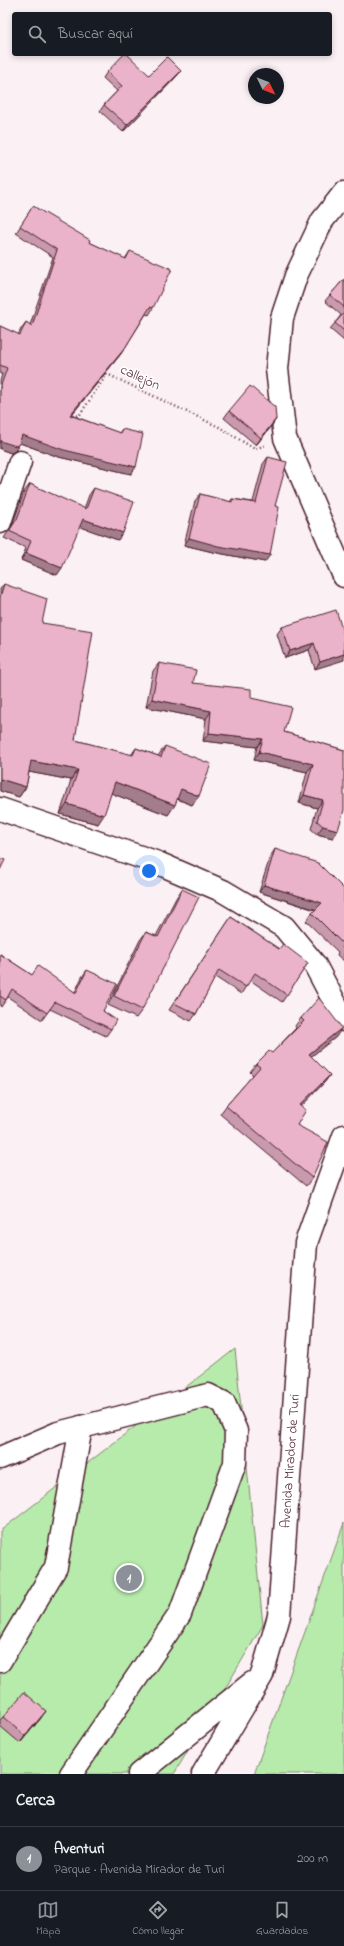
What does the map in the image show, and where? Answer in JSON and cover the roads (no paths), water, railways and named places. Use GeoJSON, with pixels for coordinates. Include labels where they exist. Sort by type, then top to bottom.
{"type":"FeatureCollection","features":[{"type":"Feature","properties":{"kind":"street"},"geometry":{"type":"LineString","coordinates":[[344,193],[322,221],[296,276],[282,318],[277,369],[285,438],[344,576]]}},
{"type":"Feature","properties":{"kind":"street"},"geometry":{"type":"LineString","coordinates":[[0,522],[20,462]]}},
{"type":"Feature","properties":{"kind":"street"},"geometry":{"type":"LineString","coordinates":[[0,808],[158,864],[223,891],[284,927],[315,965],[344,1020]]}},
{"type":"Feature","properties":{"kind":"street","name":"Avenida Mirador de Turi"},"geometry":{"type":"LineString","coordinates":[[204,1774],[262,1674],[279,1616],[306,1243],[344,1136]]}},
{"type":"Feature","properties":{"kind":"street"},"geometry":{"type":"LineString","coordinates":[[0,1458],[58,1433],[208,1395],[224,1403],[236,1431],[235,1463],[180,1614],[71,1774]]}},
{"type":"Feature","properties":{"kind":"street"},"geometry":{"type":"LineString","coordinates":[[0,1661],[56,1567],[81,1427]]}},
{"type":"Feature","properties":{"kind":"street"},"geometry":{"type":"LineString","coordinates":[[138,1774],[262,1674]]}},
{"type":"Feature","properties":{"kind":"place","name":"Aventuri"},"geometry":{"type":"Point","coordinates":[129,1578]}}]}
